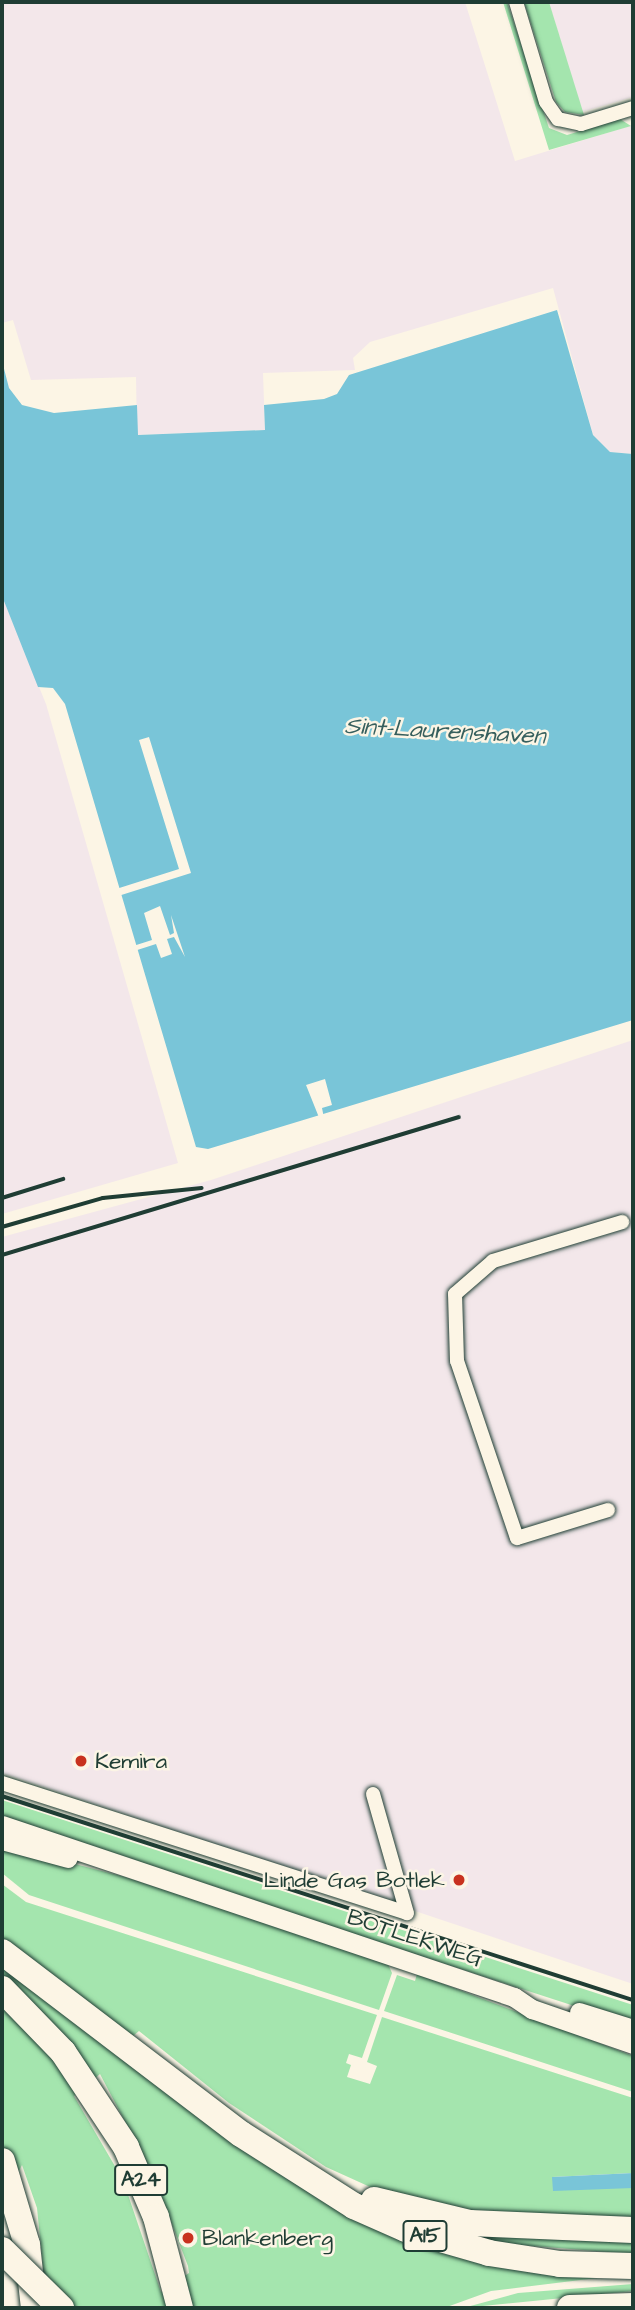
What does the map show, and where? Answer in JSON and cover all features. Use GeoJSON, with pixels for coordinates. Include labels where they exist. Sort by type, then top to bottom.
{"type":"FeatureCollection","features":[{"type":"Feature","properties":{"kind":"highway","name":"A15"},"geometry":{"type":"LineString","coordinates":[[2,1952],[241,2134],[332,2194],[406,2230],[523,2259],[633,2266]]}},
{"type":"Feature","properties":{"kind":"highway","name":"A24"},"geometry":{"type":"LineString","coordinates":[[2,1989],[33,2018],[89,2087],[142,2182],[180,2308]]}},
{"type":"Feature","properties":{"kind":"highway","name":"A15"},"geometry":{"type":"LineString","coordinates":[[241,2134],[325,2180],[397,2207],[495,2226],[633,2230]]}},
{"type":"Feature","properties":{"kind":"highway"},"geometry":{"type":"LineString","coordinates":[[2,2161],[27,2245],[34,2308]]}},
{"type":"Feature","properties":{"kind":"highway"},"geometry":{"type":"LineString","coordinates":[[2,2250],[61,2308]]}},
{"type":"Feature","properties":{"kind":"highway"},"geometry":{"type":"LineString","coordinates":[[570,2308],[633,2306]]}},
{"type":"Feature","properties":{"kind":"main road","name":"BOTLEKWEG"},"geometry":{"type":"LineString","coordinates":[[2,1825],[101,1861],[514,1997],[532,2009],[633,2045]]}},
{"type":"Feature","properties":{"kind":"main road","name":"BOTLEKWEG"},"geometry":{"type":"LineString","coordinates":[[2,1840],[63,1858],[101,1861]]}},
{"type":"Feature","properties":{"kind":"main road","name":"BOTLEKWEG"},"geometry":{"type":"LineString","coordinates":[[514,1997],[537,1998],[633,2029]]}},
{"type":"Feature","properties":{"kind":"street"},"geometry":{"type":"LineString","coordinates":[[516,2],[546,102],[558,119],[581,124],[633,108]]}},
{"type":"Feature","properties":{"kind":"street"},"geometry":{"type":"LineString","coordinates":[[608,1510],[517,1538],[457,1361],[454,1294],[493,1261],[622,1222]]}},
{"type":"Feature","properties":{"kind":"street"},"geometry":{"type":"LineString","coordinates":[[2,1783],[407,1913],[373,1794]]}},
{"type":"Feature","properties":{"kind":"shaded area"},"geometry":{"type":"Polygon","coordinates":[[[2,2],[465,2],[515,161],[633,125],[633,454],[610,452],[593,435],[553,288],[370,342],[353,358],[355,370],[263,373],[265,430],[137,435],[136,377],[31,380],[13,320],[2,323],[2,2]]]}},
{"type":"Feature","properties":{"kind":"shaded area"},"geometry":{"type":"Polygon","coordinates":[[[549,2],[633,2],[633,97],[582,112],[549,2]]]}},
{"type":"Feature","properties":{"kind":"shaded area"},"geometry":{"type":"Polygon","coordinates":[[[2,596],[46,704],[178,1163],[2,1214],[2,596]]]}},
{"type":"Feature","properties":{"kind":"shaded area"},"geometry":{"type":"Polygon","coordinates":[[[633,1040],[633,1984],[2,1773],[2,1237],[211,1180],[633,1040]]]}},
{"type":"Feature","properties":{"kind":"green space"},"geometry":{"type":"Polygon","coordinates":[[[503,2],[507,2],[549,128],[567,135],[620,119],[631,126],[549,150],[503,2]]]}},
{"type":"Feature","properties":{"kind":"green space"},"geometry":{"type":"Polygon","coordinates":[[[524,2],[549,2],[584,115],[565,112],[556,102],[524,2]]]}},
{"type":"Feature","properties":{"kind":"green space"},"geometry":{"type":"Polygon","coordinates":[[[2,1800],[633,2005],[633,2025],[2,1820],[2,1800]]]}},
{"type":"Feature","properties":{"kind":"green space"},"geometry":{"type":"Polygon","coordinates":[[[2,1845],[125,1877],[387,1962],[392,1973],[379,2010],[29,1895],[2,1873],[2,1845]]]}},
{"type":"Feature","properties":{"kind":"green space"},"geometry":{"type":"Polygon","coordinates":[[[2,1884],[26,1902],[377,2015],[362,2058],[349,2054],[346,2063],[351,2065],[347,2077],[370,2084],[377,2066],[367,2062],[382,2017],[633,2098],[633,2173],[552,2177],[633,2188],[633,2220],[487,2215],[379,2191],[326,2167],[229,2103],[139,2031],[116,2050],[296,2178],[605,2277],[491,2291],[444,2308],[47,2308],[37,2208],[22,2165],[2,2204],[2,1884]],[[100,2074],[74,2096],[123,2180],[161,2292],[189,2273],[153,2175],[100,2074]]]}},
{"type":"Feature","properties":{"kind":"green space"},"geometry":{"type":"Polygon","coordinates":[[[417,1974],[633,2056],[633,2092],[384,2011],[397,1975],[415,1981],[417,1974]]]}},
{"type":"Feature","properties":{"kind":"green space"},"geometry":{"type":"Polygon","coordinates":[[[396,2213],[633,2235],[633,2254],[496,2243],[396,2213]]]}},
{"type":"Feature","properties":{"kind":"green space"},"geometry":{"type":"Polygon","coordinates":[[[633,2284],[633,2291],[463,2308],[518,2293],[633,2284]]]}},
{"type":"Feature","properties":{"kind":"water","name":"Sint-Laurenshaven"},"geometry":{"type":"Polygon","coordinates":[[[557,310],[593,435],[610,452],[633,454],[633,1020],[208,1149],[196,1147],[65,704],[53,688],[38,687],[2,596],[2,361],[9,388],[22,405],[54,413],[137,405],[138,435],[265,430],[264,405],[324,399],[337,394],[349,375],[557,310]]]}},
{"type":"Feature","properties":{"kind":"water"},"geometry":{"type":"Polygon","coordinates":[[[633,2173],[633,2188],[553,2191],[552,2177],[633,2173]]]}},
{"type":"Feature","properties":{"kind":"pier"},"geometry":{"type":"Polygon","coordinates":[[[149,737],[191,873],[115,897],[113,890],[179,869],[139,740],[149,737]]]}},
{"type":"Feature","properties":{"kind":"pier"},"geometry":{"type":"Polygon","coordinates":[[[160,906],[170,935],[174,933],[171,915],[185,957],[174,937],[167,939],[172,954],[161,958],[156,944],[131,952],[130,947],[152,940],[144,913],[160,906]]]}},
{"type":"Feature","properties":{"kind":"pier"},"geometry":{"type":"Polygon","coordinates":[[[325,1079],[332,1105],[322,1108],[324,1118],[320,1120],[306,1085],[325,1079]]]}},
{"type":"Feature","properties":{"kind":"railway"},"geometry":{"type":"LineString","coordinates":[[2,1255],[459,1117]]}},
{"type":"Feature","properties":{"kind":"railway"},"geometry":{"type":"LineString","coordinates":[[2,1198],[63,1179]]}},
{"type":"Feature","properties":{"kind":"railway"},"geometry":{"type":"LineString","coordinates":[[2,1227],[103,1198],[201,1188]]}},
{"type":"Feature","properties":{"kind":"railway"},"geometry":{"type":"LineString","coordinates":[[2,1796],[633,2000]]}},
{"type":"Feature","properties":{"kind":"place","name":"Kemira"},"geometry":{"type":"Point","coordinates":[81,1761]}},
{"type":"Feature","properties":{"kind":"place","name":"Linde Gas Botlek"},"geometry":{"type":"Point","coordinates":[459,1880]}},
{"type":"Feature","properties":{"kind":"place","name":"Blankenberg"},"geometry":{"type":"Point","coordinates":[188,2238]}}]}
